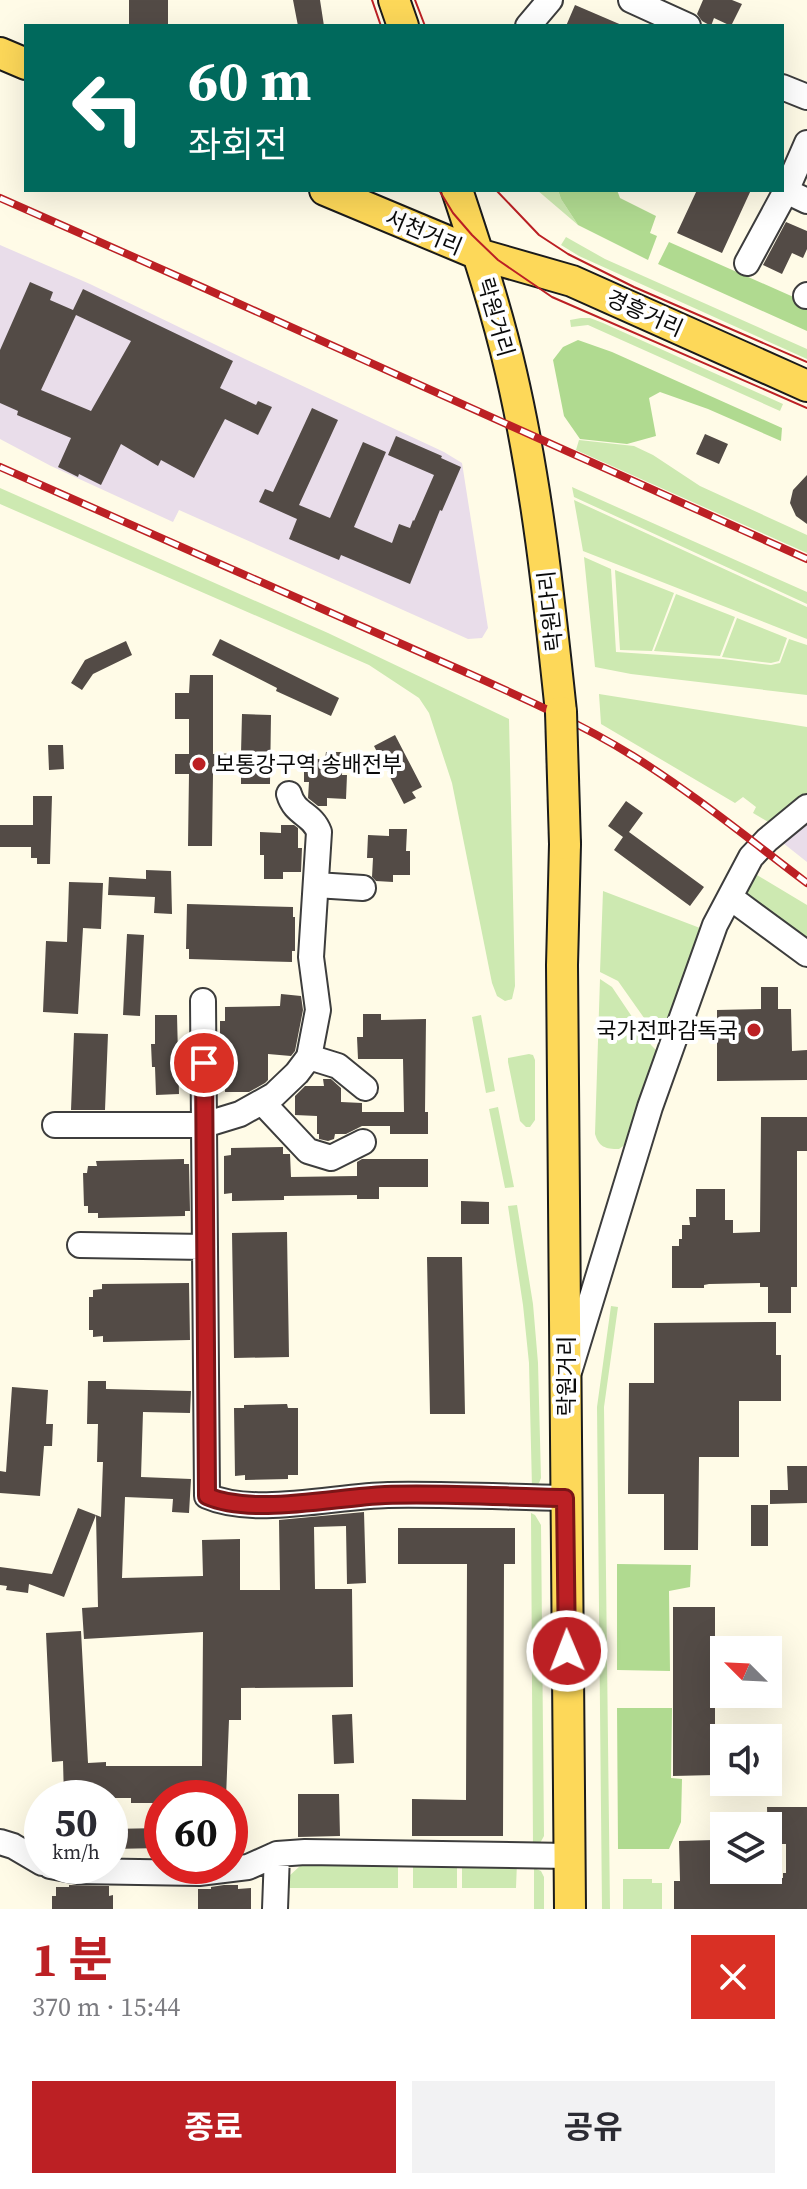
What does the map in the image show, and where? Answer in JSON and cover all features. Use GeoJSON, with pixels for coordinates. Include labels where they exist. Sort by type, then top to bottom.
{"type":"FeatureCollection","features":[{"type":"Feature","properties":{"kind":"main road"},"geometry":{"type":"LineString","coordinates":[[394,0],[402,24]]}},
{"type":"Feature","properties":{"kind":"main road"},"geometry":{"type":"LineString","coordinates":[[0,53],[24,63]]}},
{"type":"Feature","properties":{"kind":"main road","name":"서천거리"},"geometry":{"type":"LineString","coordinates":[[330,192],[478,254]]}},
{"type":"Feature","properties":{"kind":"main road","name":"락원거리"},"geometry":{"type":"LineString","coordinates":[[458,192],[513,380]]}},
{"type":"Feature","properties":{"kind":"main road","name":"경흥거리"},"geometry":{"type":"LineString","coordinates":[[478,254],[572,281],[807,386]]}},
{"type":"Feature","properties":{"kind":"main road","name":"락원다리"},"geometry":{"type":"LineString","coordinates":[[513,380],[545,560],[561,712],[565,844]]}},
{"type":"Feature","properties":{"kind":"main road","name":"락원거리"},"geometry":{"type":"LineString","coordinates":[[565,844],[562,965],[570,1909]]}},
{"type":"Feature","properties":{"kind":"street"},"geometry":{"type":"LineString","coordinates":[[530,24],[550,0]]}},
{"type":"Feature","properties":{"kind":"street"},"geometry":{"type":"LineString","coordinates":[[631,0],[684,24]]}},
{"type":"Feature","properties":{"kind":"street"},"geometry":{"type":"LineString","coordinates":[[784,88],[807,97]]}},
{"type":"Feature","properties":{"kind":"street"},"geometry":{"type":"LineString","coordinates":[[747,263],[797,196],[807,143]]}},
{"type":"Feature","properties":{"kind":"street"},"geometry":{"type":"LineString","coordinates":[[55,1125],[204,1125],[240,1114],[274,1095],[309,1057],[318,1010],[311,957],[319,832],[315,823],[292,805],[289,794]]}},
{"type":"Feature","properties":{"kind":"street"},"geometry":{"type":"LineString","coordinates":[[566,1383],[650,1107],[715,925],[751,857],[807,807]]}},
{"type":"Feature","properties":{"kind":"street"},"geometry":{"type":"LineString","coordinates":[[316,885],[363,888]]}},
{"type":"Feature","properties":{"kind":"street"},"geometry":{"type":"LineString","coordinates":[[731,898],[807,954]]}},
{"type":"Feature","properties":{"kind":"street"},"geometry":{"type":"LineString","coordinates":[[203,1001],[207,1496],[223,1503],[279,1505],[386,1495],[565,1498]]}},
{"type":"Feature","properties":{"kind":"street"},"geometry":{"type":"LineString","coordinates":[[309,1057],[338,1066],[365,1088]]}},
{"type":"Feature","properties":{"kind":"street"},"geometry":{"type":"LineString","coordinates":[[262,1102],[308,1151],[331,1158],[363,1142]]}},
{"type":"Feature","properties":{"kind":"street"},"geometry":{"type":"LineString","coordinates":[[80,1245],[205,1247]]}},
{"type":"Feature","properties":{"kind":"street"},"geometry":{"type":"LineString","coordinates":[[0,1842],[24,1852]]}},
{"type":"Feature","properties":{"kind":"street"},"geometry":{"type":"LineString","coordinates":[[128,1872],[199,1873],[248,1867],[277,1854],[305,1852],[569,1856]]}},
{"type":"Feature","properties":{"kind":"street"},"geometry":{"type":"LineString","coordinates":[[275,1909],[277,1854]]}},
{"type":"Feature","properties":{"kind":"shaded area"},"geometry":{"type":"Polygon","coordinates":[[[0,245],[90,284],[462,463],[488,628],[482,638],[468,639],[179,510],[173,522],[0,439],[0,245]]]}},
{"type":"Feature","properties":{"kind":"shaded area"},"geometry":{"type":"Polygon","coordinates":[[[807,821],[807,862],[783,843],[807,821]]]}},
{"type":"Feature","properties":{"kind":"green space"},"geometry":{"type":"Polygon","coordinates":[[[539,192],[559,192],[578,225],[539,192]]]}},
{"type":"Feature","properties":{"kind":"green space"},"geometry":{"type":"Polygon","coordinates":[[[559,192],[618,192],[620,198],[656,216],[650,233],[657,236],[648,260],[578,225],[559,192]]]}},
{"type":"Feature","properties":{"kind":"green space"},"geometry":{"type":"Polygon","coordinates":[[[566,237],[605,259],[807,349],[807,359],[579,256],[561,245],[566,237]]]}},
{"type":"Feature","properties":{"kind":"green space"},"geometry":{"type":"Polygon","coordinates":[[[669,242],[807,303],[807,331],[658,264],[669,242]]]}},
{"type":"Feature","properties":{"kind":"green space"},"geometry":{"type":"Polygon","coordinates":[[[581,318],[603,323],[783,404],[780,411],[588,325],[571,327],[570,320],[581,318]]]}},
{"type":"Feature","properties":{"kind":"green space"},"geometry":{"type":"Polygon","coordinates":[[[578,340],[612,352],[782,428],[781,441],[660,392],[649,398],[656,436],[627,444],[580,439],[564,416],[553,360],[563,347],[578,340]]]}},
{"type":"Feature","properties":{"kind":"green space"},"geometry":{"type":"Polygon","coordinates":[[[579,440],[634,446],[653,455],[700,486],[807,535],[807,553],[576,450],[579,440]]]}},
{"type":"Feature","properties":{"kind":"green space"},"geometry":{"type":"Polygon","coordinates":[[[572,487],[807,592],[807,604],[574,497],[572,487]]]}},
{"type":"Feature","properties":{"kind":"green space"},"geometry":{"type":"Polygon","coordinates":[[[0,488],[328,633],[509,719],[515,986],[512,999],[505,1001],[497,996],[492,983],[452,783],[429,713],[419,698],[369,665],[0,504],[0,488]]]}},
{"type":"Feature","properties":{"kind":"green space"},"geometry":{"type":"Polygon","coordinates":[[[574,500],[807,607],[807,639],[583,551],[574,500]]]}},
{"type":"Feature","properties":{"kind":"green space"},"geometry":{"type":"Polygon","coordinates":[[[584,557],[611,569],[616,652],[771,665],[780,663],[789,639],[807,645],[807,695],[595,667],[584,557]]]}},
{"type":"Feature","properties":{"kind":"green space"},"geometry":{"type":"Polygon","coordinates":[[[615,570],[674,593],[652,651],[620,650],[615,570]]]}},
{"type":"Feature","properties":{"kind":"green space"},"geometry":{"type":"Polygon","coordinates":[[[676,594],[735,617],[720,656],[654,651],[676,594]]]}},
{"type":"Feature","properties":{"kind":"green space"},"geometry":{"type":"Polygon","coordinates":[[[737,618],[787,638],[779,661],[771,663],[722,657],[737,618]]]}},
{"type":"Feature","properties":{"kind":"green space"},"geometry":{"type":"Polygon","coordinates":[[[599,694],[807,727],[807,799],[775,826],[753,813],[756,807],[743,797],[735,803],[601,724],[599,694]]]}},
{"type":"Feature","properties":{"kind":"green space"},"geometry":{"type":"Polygon","coordinates":[[[752,872],[807,905],[807,946],[740,896],[752,872]]]}},
{"type":"Feature","properties":{"kind":"green space"},"geometry":{"type":"Polygon","coordinates":[[[603,891],[700,928],[661,1042],[618,981],[600,972],[603,891]]]}},
{"type":"Feature","properties":{"kind":"green space"},"geometry":{"type":"Polygon","coordinates":[[[600,979],[612,987],[658,1052],[626,1144],[619,1149],[603,1146],[595,1134],[600,979]]]}},
{"type":"Feature","properties":{"kind":"green space"},"geometry":{"type":"Polygon","coordinates":[[[481,1015],[495,1091],[486,1093],[472,1017],[481,1015]]]}},
{"type":"Feature","properties":{"kind":"green space"},"geometry":{"type":"Polygon","coordinates":[[[529,1054],[535,1060],[535,1120],[530,1127],[526,1127],[520,1121],[508,1058],[529,1054]]]}},
{"type":"Feature","properties":{"kind":"green space"},"geometry":{"type":"Polygon","coordinates":[[[498,1107],[514,1187],[505,1188],[489,1109],[498,1107]]]}},
{"type":"Feature","properties":{"kind":"green space"},"geometry":{"type":"Polygon","coordinates":[[[517,1205],[533,1304],[538,1363],[541,1478],[532,1488],[529,1363],[508,1206],[517,1205]]]}},
{"type":"Feature","properties":{"kind":"green space"},"geometry":{"type":"Polygon","coordinates":[[[611,1306],[618,1307],[604,1407],[610,1909],[602,1909],[597,1407],[611,1306]]]}},
{"type":"Feature","properties":{"kind":"green space"},"geometry":{"type":"Polygon","coordinates":[[[531,1513],[541,1525],[544,1836],[539,1845],[533,1847],[531,1513]]]}},
{"type":"Feature","properties":{"kind":"green space"},"geometry":{"type":"Polygon","coordinates":[[[617,1564],[691,1565],[690,1587],[669,1591],[670,1671],[617,1670],[617,1564]]]}},
{"type":"Feature","properties":{"kind":"green space"},"geometry":{"type":"Polygon","coordinates":[[[617,1708],[672,1708],[671,1778],[682,1779],[681,1822],[669,1849],[618,1849],[617,1708]]]}},
{"type":"Feature","properties":{"kind":"green space"},"geometry":{"type":"Polygon","coordinates":[[[311,1862],[398,1862],[398,1888],[288,1888],[288,1877],[300,1866],[311,1862]]]}},
{"type":"Feature","properties":{"kind":"green space"},"geometry":{"type":"Polygon","coordinates":[[[413,1862],[457,1862],[457,1888],[413,1888],[413,1862]]]}},
{"type":"Feature","properties":{"kind":"green space"},"geometry":{"type":"Polygon","coordinates":[[[462,1862],[517,1862],[516,1888],[462,1888],[462,1862]]]}},
{"type":"Feature","properties":{"kind":"green space"},"geometry":{"type":"Polygon","coordinates":[[[534,1868],[541,1871],[544,1877],[544,1909],[534,1909],[534,1868]]]}},
{"type":"Feature","properties":{"kind":"green space"},"geometry":{"type":"Polygon","coordinates":[[[623,1879],[652,1879],[652,1883],[662,1883],[662,1909],[623,1909],[623,1879]]]}},
{"type":"Feature","properties":{"kind":"building"},"geometry":{"type":"Polygon","coordinates":[[[129,0],[168,0],[168,24],[129,24],[129,0]]]}},
{"type":"Feature","properties":{"kind":"building"},"geometry":{"type":"Polygon","coordinates":[[[293,0],[320,0],[324,24],[298,24],[293,0]]]}},
{"type":"Feature","properties":{"kind":"building"},"geometry":{"type":"Polygon","coordinates":[[[703,0],[732,0],[742,4],[732,24],[714,18],[712,24],[707,24],[697,14],[703,0]]]}},
{"type":"Feature","properties":{"kind":"building"},"geometry":{"type":"Polygon","coordinates":[[[575,5],[619,24],[567,24],[575,5]]]}},
{"type":"Feature","properties":{"kind":"building"},"geometry":{"type":"Polygon","coordinates":[[[696,192],[750,192],[722,253],[677,233],[696,192]]]}},
{"type":"Feature","properties":{"kind":"building"},"geometry":{"type":"Polygon","coordinates":[[[786,222],[807,231],[807,249],[803,258],[792,253],[782,274],[763,265],[786,222]]]}},
{"type":"Feature","properties":{"kind":"building"},"geometry":{"type":"Polygon","coordinates":[[[30,282],[53,292],[50,300],[73,310],[83,289],[233,361],[220,388],[256,405],[258,401],[272,407],[258,435],[225,419],[194,478],[161,460],[158,466],[121,444],[101,485],[58,467],[71,438],[17,415],[18,411],[0,403],[0,350],[30,282]],[[76,315],[41,390],[91,411],[131,341],[76,315]]]}},
{"type":"Feature","properties":{"kind":"building"},"geometry":{"type":"Polygon","coordinates":[[[312,408],[338,420],[299,505],[330,518],[363,442],[386,452],[354,527],[392,543],[399,524],[410,528],[434,475],[388,455],[396,436],[461,467],[410,584],[341,555],[339,560],[289,539],[297,519],[259,502],[265,489],[273,492],[312,408]]]}},
{"type":"Feature","properties":{"kind":"building"},"geometry":{"type":"Polygon","coordinates":[[[705,434],[728,444],[719,464],[696,454],[705,434]]]}},
{"type":"Feature","properties":{"kind":"building"},"geometry":{"type":"Polygon","coordinates":[[[807,475],[807,524],[796,516],[790,503],[793,490],[807,475]]]}},
{"type":"Feature","properties":{"kind":"building"},"geometry":{"type":"Polygon","coordinates":[[[220,639],[339,698],[331,716],[276,691],[277,688],[212,655],[220,639]]]}},
{"type":"Feature","properties":{"kind":"building"},"geometry":{"type":"Polygon","coordinates":[[[126,641],[132,655],[93,674],[82,690],[71,683],[85,660],[126,641]]]}},
{"type":"Feature","properties":{"kind":"building","name":"보통강구역 송배전부"},"geometry":{"type":"Polygon","coordinates":[[[190,675],[213,675],[213,754],[241,753],[242,714],[271,715],[270,784],[241,784],[241,774],[213,774],[212,846],[188,846],[189,774],[175,774],[175,754],[189,754],[189,719],[175,719],[175,693],[189,693],[190,675]]]}},
{"type":"Feature","properties":{"kind":"building"},"geometry":{"type":"Polygon","coordinates":[[[395,735],[422,787],[412,792],[416,798],[404,804],[374,746],[395,735]]]}},
{"type":"Feature","properties":{"kind":"building"},"geometry":{"type":"Polygon","coordinates":[[[48,745],[63,745],[64,769],[49,770],[48,745]]]}},
{"type":"Feature","properties":{"kind":"building"},"geometry":{"type":"Polygon","coordinates":[[[326,752],[343,752],[342,775],[347,775],[346,799],[327,798],[327,806],[318,806],[308,798],[309,782],[304,782],[304,759],[325,759],[326,752]]]}},
{"type":"Feature","properties":{"kind":"building"},"geometry":{"type":"Polygon","coordinates":[[[33,796],[52,796],[50,864],[37,864],[37,858],[31,858],[31,847],[0,847],[0,825],[33,825],[33,796]]]}},
{"type":"Feature","properties":{"kind":"building"},"geometry":{"type":"Polygon","coordinates":[[[626,801],[643,813],[629,832],[704,887],[690,906],[614,850],[623,837],[608,826],[626,801]]]}},
{"type":"Feature","properties":{"kind":"building"},"geometry":{"type":"Polygon","coordinates":[[[281,825],[298,828],[298,848],[302,848],[301,872],[283,872],[283,879],[264,879],[260,832],[281,833],[281,825]]]}},
{"type":"Feature","properties":{"kind":"building"},"geometry":{"type":"Polygon","coordinates":[[[389,829],[407,829],[406,851],[410,851],[410,875],[393,875],[393,882],[376,881],[372,877],[373,858],[367,858],[368,835],[389,836],[389,829]]]}},
{"type":"Feature","properties":{"kind":"building"},"geometry":{"type":"Polygon","coordinates":[[[146,870],[171,871],[172,914],[154,913],[155,897],[108,895],[109,877],[146,879],[146,870]]]}},
{"type":"Feature","properties":{"kind":"building"},"geometry":{"type":"Polygon","coordinates":[[[69,882],[103,883],[101,929],[83,928],[78,1014],[43,1012],[46,941],[67,942],[69,882]]]}},
{"type":"Feature","properties":{"kind":"building"},"geometry":{"type":"Polygon","coordinates":[[[187,904],[293,907],[295,951],[292,951],[292,962],[189,959],[189,949],[186,949],[187,904]]]}},
{"type":"Feature","properties":{"kind":"building"},"geometry":{"type":"Polygon","coordinates":[[[127,934],[144,935],[140,1016],[123,1015],[127,934]]]}},
{"type":"Feature","properties":{"kind":"building","name":"국가전파감독국"},"geometry":{"type":"Polygon","coordinates":[[[761,987],[778,987],[778,1009],[791,1009],[792,1051],[807,1050],[807,1080],[717,1081],[717,1010],[761,1009],[761,987]]]}},
{"type":"Feature","properties":{"kind":"building"},"geometry":{"type":"Polygon","coordinates":[[[281,994],[301,996],[303,1010],[295,1051],[291,1056],[268,1054],[268,1080],[265,1083],[249,1092],[225,1092],[225,1078],[220,1078],[220,1021],[225,1021],[225,1007],[280,1006],[281,994]]]}},
{"type":"Feature","properties":{"kind":"building"},"geometry":{"type":"Polygon","coordinates":[[[363,1014],[381,1014],[381,1020],[426,1019],[425,1112],[428,1112],[428,1134],[390,1134],[390,1126],[362,1126],[346,1134],[335,1134],[334,1139],[328,1141],[319,1139],[317,1116],[295,1115],[295,1096],[305,1086],[324,1086],[323,1079],[331,1079],[341,1088],[341,1102],[362,1103],[362,1112],[404,1112],[403,1059],[358,1059],[357,1037],[363,1037],[363,1014]]]}},
{"type":"Feature","properties":{"kind":"building"},"geometry":{"type":"Polygon","coordinates":[[[155,1015],[177,1015],[179,1094],[156,1095],[151,1044],[155,1044],[155,1015]]]}},
{"type":"Feature","properties":{"kind":"building"},"geometry":{"type":"Polygon","coordinates":[[[74,1033],[108,1034],[105,1110],[71,1110],[74,1033]]]}},
{"type":"Feature","properties":{"kind":"building"},"geometry":{"type":"Polygon","coordinates":[[[761,1117],[807,1117],[807,1151],[797,1151],[797,1287],[791,1287],[791,1313],[768,1313],[768,1287],[760,1287],[760,1283],[672,1288],[672,1246],[679,1246],[682,1225],[690,1225],[689,1217],[696,1217],[696,1189],[725,1189],[725,1220],[733,1220],[733,1233],[760,1232],[761,1117]]]}},
{"type":"Feature","properties":{"kind":"building"},"geometry":{"type":"Polygon","coordinates":[[[283,1147],[283,1154],[290,1154],[291,1177],[357,1176],[357,1162],[362,1159],[428,1159],[428,1187],[379,1187],[379,1199],[357,1199],[357,1195],[284,1196],[284,1200],[232,1201],[232,1193],[224,1194],[224,1156],[231,1155],[231,1148],[283,1147]]]}},
{"type":"Feature","properties":{"kind":"building"},"geometry":{"type":"Polygon","coordinates":[[[184,1159],[184,1164],[189,1164],[190,1211],[185,1211],[185,1216],[98,1218],[98,1213],[88,1213],[88,1206],[84,1206],[83,1173],[87,1173],[88,1166],[97,1166],[96,1161],[184,1159]]]}},
{"type":"Feature","properties":{"kind":"building"},"geometry":{"type":"Polygon","coordinates":[[[461,1201],[489,1202],[489,1224],[461,1224],[461,1201]]]}},
{"type":"Feature","properties":{"kind":"building"},"geometry":{"type":"Polygon","coordinates":[[[287,1232],[289,1357],[234,1358],[232,1233],[287,1232]]]}},
{"type":"Feature","properties":{"kind":"building"},"geometry":{"type":"Polygon","coordinates":[[[427,1257],[462,1257],[465,1414],[430,1414],[427,1257]]]}},
{"type":"Feature","properties":{"kind":"building"},"geometry":{"type":"Polygon","coordinates":[[[189,1283],[190,1340],[103,1342],[103,1336],[93,1337],[93,1330],[89,1330],[89,1297],[93,1297],[93,1290],[102,1289],[102,1284],[189,1283]]]}},
{"type":"Feature","properties":{"kind":"building"},"geometry":{"type":"Polygon","coordinates":[[[776,1322],[776,1355],[781,1355],[781,1401],[739,1401],[739,1457],[699,1457],[698,1550],[664,1550],[664,1494],[628,1494],[629,1383],[654,1383],[654,1323],[776,1322]]]}},
{"type":"Feature","properties":{"kind":"building"},"geometry":{"type":"Polygon","coordinates":[[[88,1381],[106,1381],[106,1389],[191,1391],[190,1413],[143,1412],[141,1477],[191,1479],[189,1513],[172,1512],[173,1499],[125,1497],[122,1578],[203,1576],[202,1540],[240,1539],[240,1590],[280,1590],[279,1520],[364,1512],[366,1583],[347,1584],[346,1526],[314,1527],[315,1589],[352,1589],[353,1687],[241,1688],[241,1720],[229,1720],[227,1780],[144,1780],[144,1803],[131,1803],[128,1780],[64,1780],[63,1761],[52,1762],[46,1633],[81,1631],[88,1763],[106,1762],[106,1766],[202,1766],[203,1632],[84,1639],[82,1608],[98,1607],[96,1515],[101,1517],[103,1462],[97,1462],[98,1424],[87,1424],[88,1381]]]}},
{"type":"Feature","properties":{"kind":"building"},"geometry":{"type":"Polygon","coordinates":[[[12,1387],[48,1390],[46,1424],[53,1424],[52,1446],[44,1446],[40,1496],[0,1493],[0,1471],[6,1472],[12,1387]]]}},
{"type":"Feature","properties":{"kind":"building"},"geometry":{"type":"Polygon","coordinates":[[[287,1404],[288,1408],[298,1408],[298,1475],[288,1475],[288,1479],[245,1480],[245,1475],[235,1476],[234,1408],[287,1404]]]}},
{"type":"Feature","properties":{"kind":"building"},"geometry":{"type":"Polygon","coordinates":[[[787,1466],[807,1466],[807,1503],[770,1504],[770,1490],[788,1490],[787,1466]]]}},
{"type":"Feature","properties":{"kind":"building"},"geometry":{"type":"Polygon","coordinates":[[[751,1505],[768,1505],[768,1546],[751,1546],[751,1505]]]}},
{"type":"Feature","properties":{"kind":"building"},"geometry":{"type":"Polygon","coordinates":[[[78,1508],[96,1515],[64,1597],[29,1584],[28,1593],[6,1590],[7,1586],[0,1585],[0,1567],[52,1574],[78,1508]]]}},
{"type":"Feature","properties":{"kind":"building"},"geometry":{"type":"Polygon","coordinates":[[[398,1528],[515,1528],[515,1564],[504,1564],[503,1836],[412,1836],[412,1799],[466,1800],[467,1564],[398,1564],[398,1528]]]}},
{"type":"Feature","properties":{"kind":"building"},"geometry":{"type":"Polygon","coordinates":[[[673,1607],[715,1607],[715,1636],[710,1636],[710,1708],[715,1708],[715,1724],[710,1724],[710,1775],[673,1776],[673,1607]]]}},
{"type":"Feature","properties":{"kind":"building"},"geometry":{"type":"Polygon","coordinates":[[[352,1714],[354,1763],[334,1764],[332,1715],[352,1714]]]}},
{"type":"Feature","properties":{"kind":"building"},"geometry":{"type":"Polygon","coordinates":[[[298,1794],[339,1794],[340,1836],[298,1837],[298,1794]]]}},
{"type":"Feature","properties":{"kind":"building"},"geometry":{"type":"Polygon","coordinates":[[[767,1807],[807,1807],[807,1909],[674,1909],[674,1881],[680,1881],[679,1841],[710,1840],[710,1884],[782,1884],[783,1873],[786,1873],[786,1844],[782,1844],[782,1812],[767,1812],[767,1807]]]}},
{"type":"Feature","properties":{"kind":"building"},"geometry":{"type":"Polygon","coordinates":[[[144,1828],[144,1848],[128,1849],[128,1829],[144,1828]]]}},
{"type":"Feature","properties":{"kind":"building"},"geometry":{"type":"Polygon","coordinates":[[[238,1885],[238,1889],[251,1888],[251,1909],[198,1909],[198,1889],[238,1885]]]}},
{"type":"Feature","properties":{"kind":"building"},"geometry":{"type":"Polygon","coordinates":[[[109,1886],[113,1909],[52,1909],[56,1887],[109,1886]]]}},
{"type":"Feature","properties":{"kind":"tram line"},"geometry":{"type":"LineString","coordinates":[[372,0],[380,24]]}},
{"type":"Feature","properties":{"kind":"tram line"},"geometry":{"type":"LineString","coordinates":[[415,0],[424,24]]}},
{"type":"Feature","properties":{"kind":"tram line"},"geometry":{"type":"LineString","coordinates":[[440,192],[453,213],[498,260],[552,297],[807,408]]}},
{"type":"Feature","properties":{"kind":"tram line"},"geometry":{"type":"LineString","coordinates":[[498,192],[539,235],[568,254],[634,287],[807,362]]}},
{"type":"Feature","properties":{"kind":"railway"},"geometry":{"type":"LineString","coordinates":[[0,198],[807,559]]}},
{"type":"Feature","properties":{"kind":"railway"},"geometry":{"type":"LineString","coordinates":[[0,467],[571,721],[678,786],[807,883]]}},
{"type":"Feature","properties":{"kind":"place","name":"보통강구역 송배전부"},"geometry":{"type":"Point","coordinates":[199,764]}},
{"type":"Feature","properties":{"kind":"place","name":"국가전파감독국"},"geometry":{"type":"Point","coordinates":[754,1030]}},
{"type":"Feature","properties":{"kind":"route"},"geometry":{"type":"LineString","coordinates":[[204,1063],[207,1496],[223,1503],[279,1505],[386,1495],[565,1498],[567,1651]]}}]}
